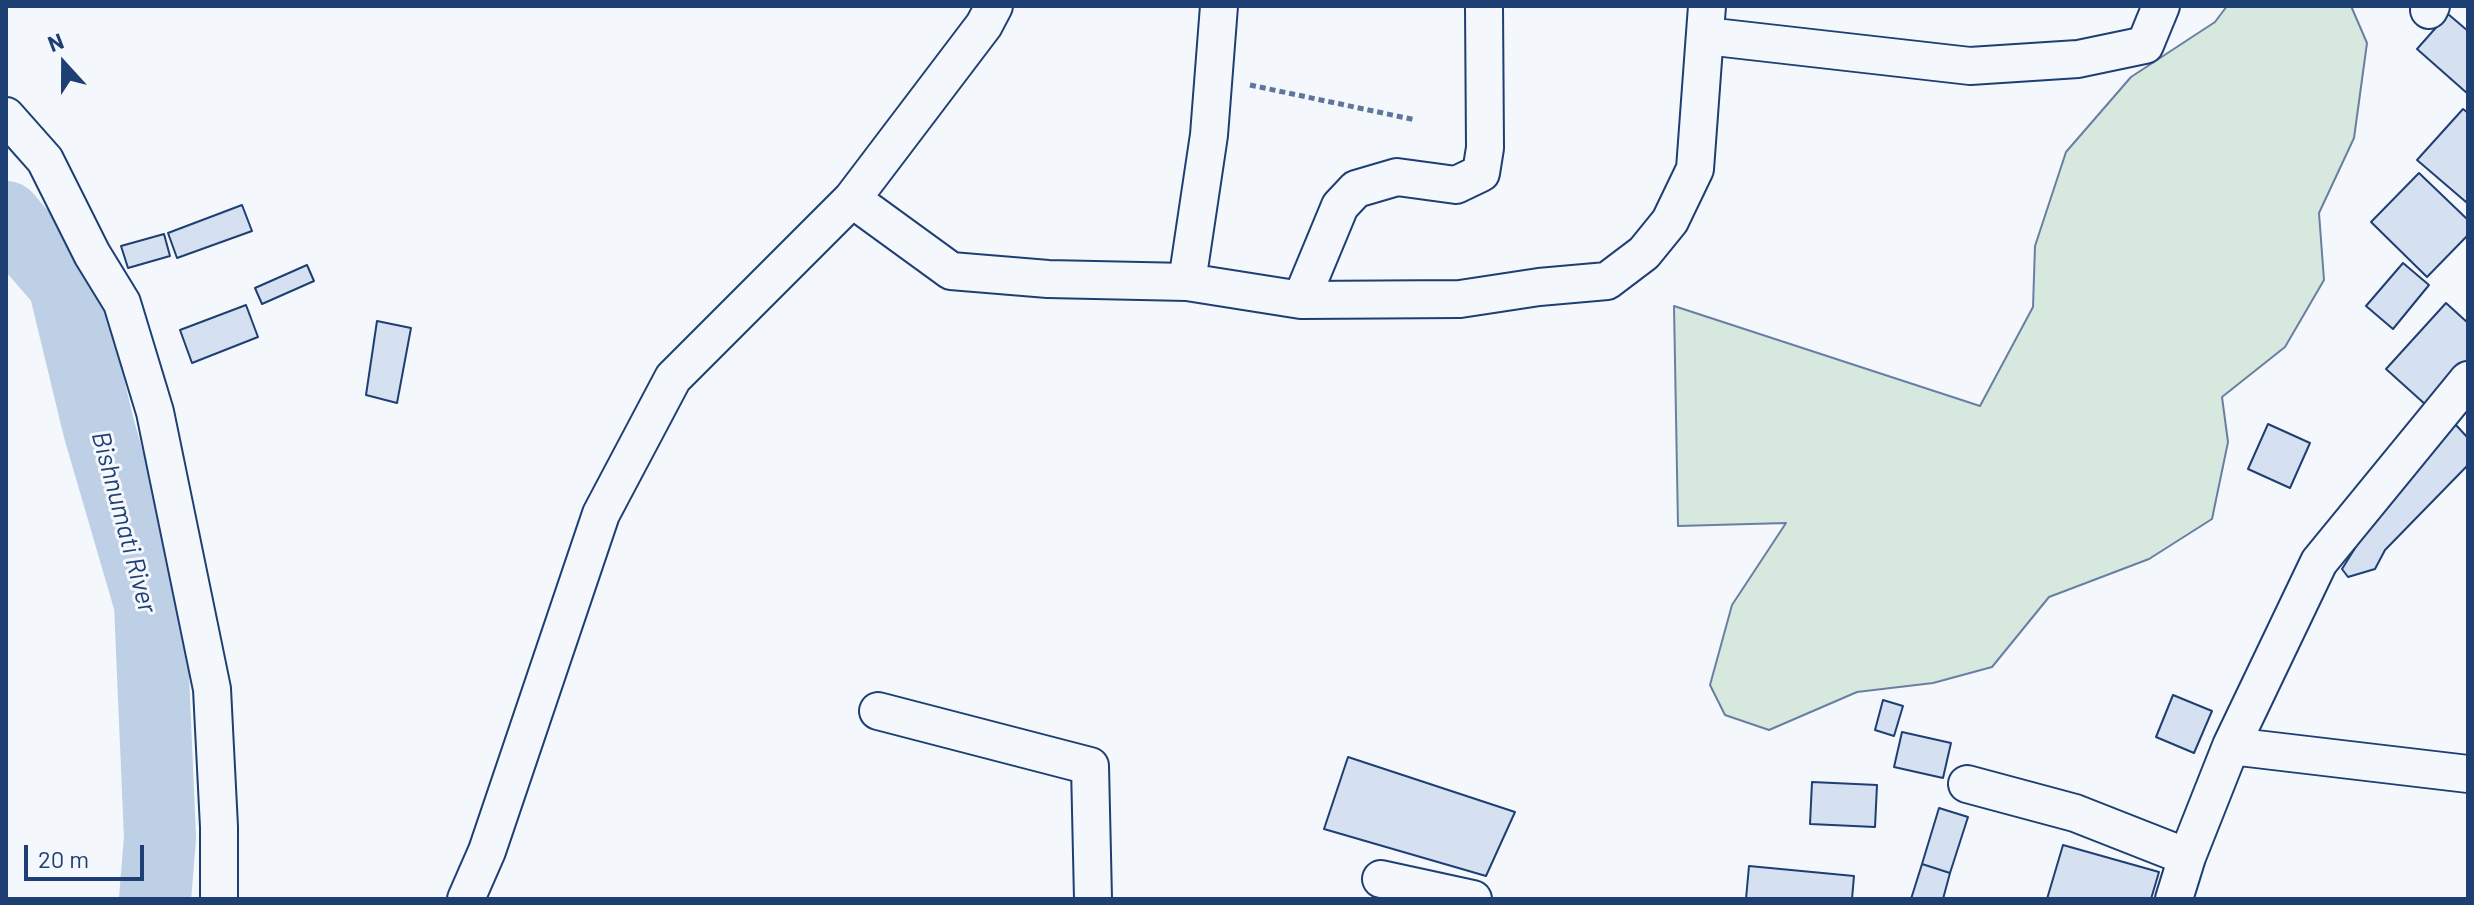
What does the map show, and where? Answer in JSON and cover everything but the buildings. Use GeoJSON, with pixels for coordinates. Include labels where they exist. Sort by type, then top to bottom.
{"type":"FeatureCollection","features":[{"type":"Feature","properties":{"kind":"street"},"geometry":{"type":"LineString","coordinates":[[466,899],[487,851],[601,514],[673,378],[852,199],[984,25],[994,6]]}},
{"type":"Feature","properties":{"kind":"street"},"geometry":{"type":"LineString","coordinates":[[1187,282],[1209,135],[1219,6]]}},
{"type":"Feature","properties":{"kind":"street"},"geometry":{"type":"LineString","coordinates":[[1301,300],[1340,206],[1356,189],[1397,177],[1456,185],[1481,173],[1485,148],[1484,6]]}},
{"type":"Feature","properties":{"kind":"street"},"geometry":{"type":"LineString","coordinates":[[852,199],[951,271],[1048,279],[1187,282],[1301,300],[1460,299],[1607,281],[1644,253],[1670,221],[1695,169],[1706,21],[1970,66],[2078,59],[2145,45],[2161,6]]}},
{"type":"Feature","properties":{"kind":"street"},"geometry":{"type":"LineString","coordinates":[[6,116],[45,160],[92,254],[122,303],[155,412],[212,689],[222,898]]}},
{"type":"Feature","properties":{"kind":"street"},"geometry":{"type":"LineString","coordinates":[[2174,899],[2187,857],[2231,746],[2319,562],[2468,380]]}},
{"type":"Feature","properties":{"kind":"street"},"geometry":{"type":"LineString","coordinates":[[878,711],[1090,766],[1093,899]]}},
{"type":"Feature","properties":{"kind":"street"},"geometry":{"type":"LineString","coordinates":[[2231,746],[2468,774]]}},
{"type":"Feature","properties":{"kind":"street"},"geometry":{"type":"LineString","coordinates":[[1967,784],[2075,813],[2187,857]]}},
{"type":"Feature","properties":{"kind":"street"},"geometry":{"type":"LineString","coordinates":[[1381,879],[1468,898]]}},
{"type":"Feature","properties":{"kind":"path"},"geometry":{"type":"LineString","coordinates":[[1214,78],[1416,120]]}},
{"type":"Feature","properties":{"kind":"shaded area"},"geometry":{"type":"Polygon","coordinates":[[[2227,6],[2351,6],[2367,43],[2354,138],[2319,213],[2324,280],[2285,347],[2222,397],[2228,442],[2212,519],[2149,559],[2049,597],[1992,667],[1933,683],[1857,692],[1769,730],[1725,715],[1710,685],[1732,605],[1786,523],[1678,526],[1674,306],[1980,406],[2033,307],[2035,246],[2066,152],[2131,77],[2215,22],[2227,6]]]}},
{"type":"Feature","properties":{"kind":"waterway","name":"Bishnumati River"},"geometry":{"type":"LineString","coordinates":[[6,217],[64,284],[99,429],[150,604],[160,838],[155,899]]}}]}
